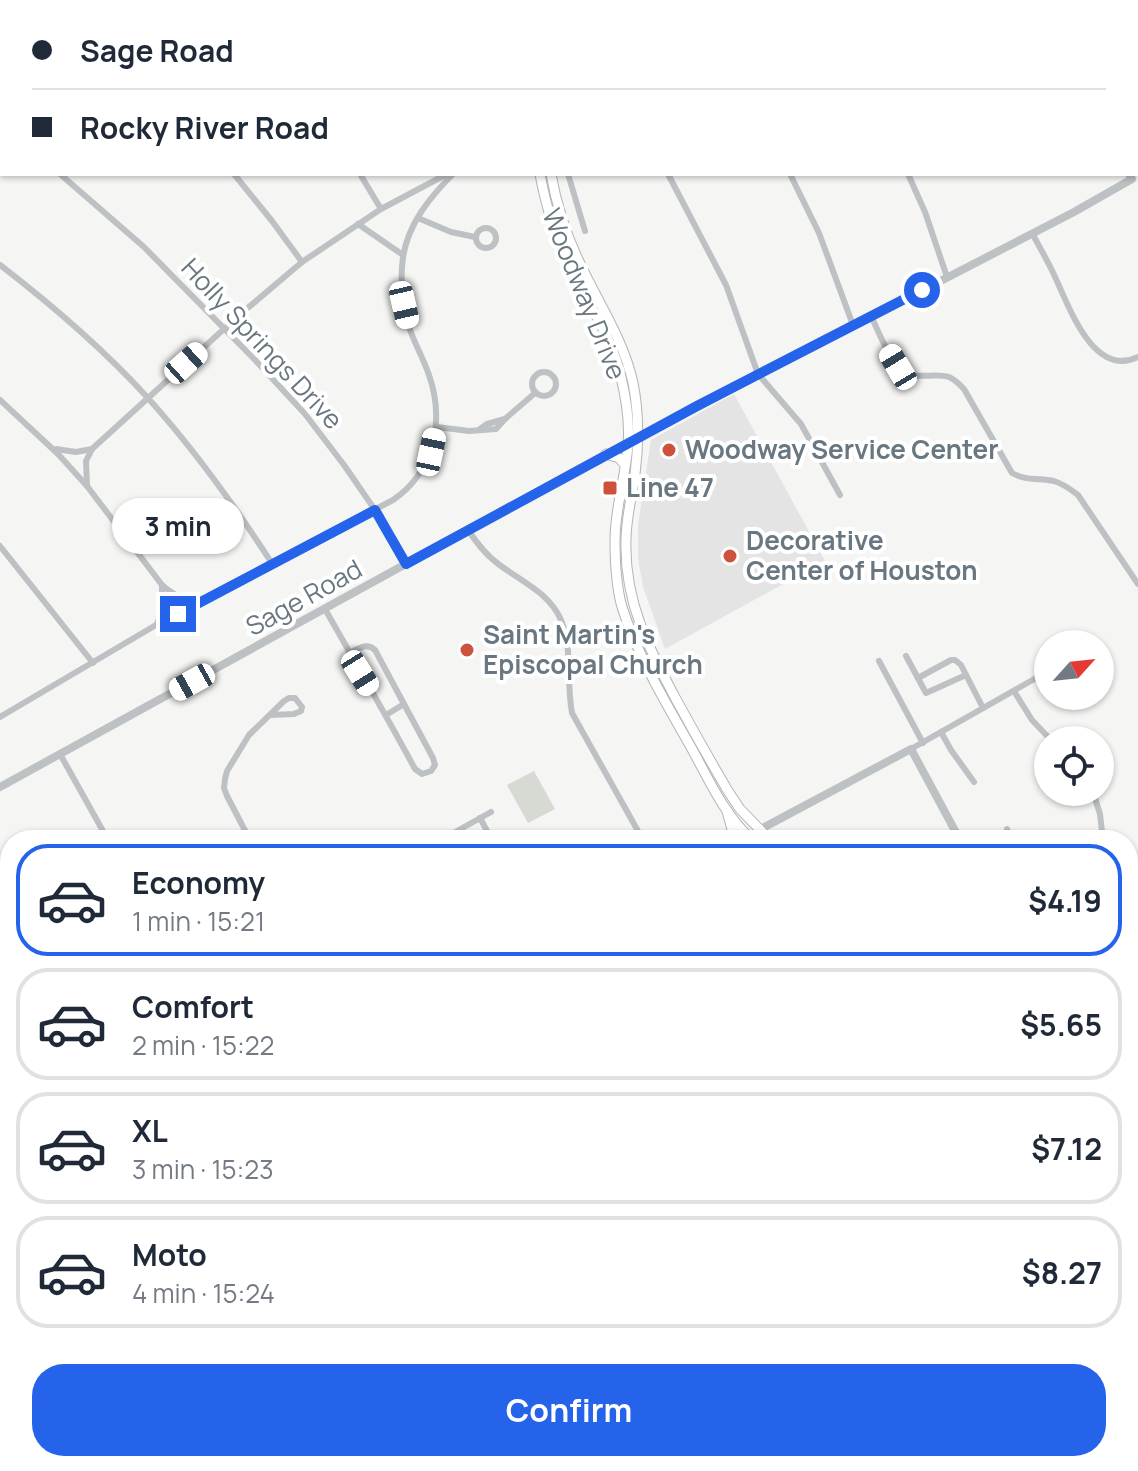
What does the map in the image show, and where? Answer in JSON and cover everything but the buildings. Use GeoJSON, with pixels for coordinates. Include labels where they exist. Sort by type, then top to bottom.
{"type":"FeatureCollection","features":[{"type":"Feature","properties":{"kind":"main road","name":"Woodway Drive"},"geometry":{"type":"LineString","coordinates":[[541,176],[556,218],[633,383],[638,438],[626,550],[643,648]]}},
{"type":"Feature","properties":{"kind":"main road","name":"Woodway Drive"},"geometry":{"type":"LineString","coordinates":[[551,176],[556,218]]}},
{"type":"Feature","properties":{"kind":"main road","name":"Woodway Drive"},"geometry":{"type":"LineString","coordinates":[[620,354],[628,443],[615,538],[616,573],[622,604],[739,830]]}},
{"type":"Feature","properties":{"kind":"main road"},"geometry":{"type":"LineString","coordinates":[[606,454],[619,458],[625,465]]}},
{"type":"Feature","properties":{"kind":"main road","name":"Woodway Drive"},"geometry":{"type":"LineString","coordinates":[[694,742],[740,809],[759,830]]}},
{"type":"Feature","properties":{"kind":"street","name":"Holly Springs Drive"},"geometry":{"type":"LineString","coordinates":[[62,176],[144,247],[305,414],[375,510],[406,564]]}},
{"type":"Feature","properties":{"kind":"street"},"geometry":{"type":"LineString","coordinates":[[236,176],[302,262]]}},
{"type":"Feature","properties":{"kind":"street"},"geometry":{"type":"LineString","coordinates":[[361,176],[381,209]]}},
{"type":"Feature","properties":{"kind":"street"},"geometry":{"type":"LineString","coordinates":[[87,486],[86,461],[92,449],[225,328],[302,262],[381,209],[446,176]]}},
{"type":"Feature","properties":{"kind":"street"},"geometry":{"type":"LineString","coordinates":[[0,717],[156,625],[407,491],[431,452],[437,417],[430,377],[409,327],[404,305],[403,255],[426,202],[448,176]]}},
{"type":"Feature","properties":{"kind":"street"},"geometry":{"type":"LineString","coordinates":[[568,176],[585,231]]}},
{"type":"Feature","properties":{"kind":"street"},"geometry":{"type":"LineString","coordinates":[[669,176],[726,285],[758,374],[801,424],[840,495]]}},
{"type":"Feature","properties":{"kind":"street"},"geometry":{"type":"LineString","coordinates":[[791,176],[819,233],[853,325]]}},
{"type":"Feature","properties":{"kind":"street"},"geometry":{"type":"LineString","coordinates":[[909,176],[947,277]]}},
{"type":"Feature","properties":{"kind":"street","name":"Sage Road"},"geometry":{"type":"LineString","coordinates":[[0,787],[606,454],[1032,233],[1133,177]]}},
{"type":"Feature","properties":{"kind":"street"},"geometry":{"type":"LineString","coordinates":[[556,218],[563,211],[576,206]]}},
{"type":"Feature","properties":{"kind":"street"},"geometry":{"type":"LineString","coordinates":[[556,218],[566,219],[579,214]]}},
{"type":"Feature","properties":{"kind":"street"},"geometry":{"type":"LineString","coordinates":[[418,218],[451,232],[475,237]]}},
{"type":"Feature","properties":{"kind":"street"},"geometry":{"type":"LineString","coordinates":[[358,224],[403,255]]}},
{"type":"Feature","properties":{"kind":"street"},"geometry":{"type":"LineString","coordinates":[[1032,233],[1078,327],[1092,345],[1119,362],[1138,357]]}},
{"type":"Feature","properties":{"kind":"street"},"geometry":{"type":"LineString","coordinates":[[0,265],[67,320],[147,398],[214,479],[273,565]]}},
{"type":"Feature","properties":{"kind":"street"},"geometry":{"type":"LineString","coordinates":[[871,316],[898,367],[907,374],[917,376],[947,376],[964,389],[1012,473],[1022,479],[1051,481],[1067,486],[1078,495],[1138,584]]}},
{"type":"Feature","properties":{"kind":"street"},"geometry":{"type":"LineString","coordinates":[[546,372],[553,376],[556,384],[550,395],[535,393],[532,386],[535,375],[546,372]]}},
{"type":"Feature","properties":{"kind":"street"},"geometry":{"type":"LineString","coordinates":[[437,427],[469,431],[496,429],[535,393]]}},
{"type":"Feature","properties":{"kind":"street"},"geometry":{"type":"LineString","coordinates":[[0,400],[87,486],[162,585],[187,601],[199,602]]}},
{"type":"Feature","properties":{"kind":"street"},"geometry":{"type":"LineString","coordinates":[[50,447],[76,452],[92,449]]}},
{"type":"Feature","properties":{"kind":"street"},"geometry":{"type":"LineString","coordinates":[[468,530],[483,551],[533,586],[557,612],[566,636],[572,713],[637,830]]}},
{"type":"Feature","properties":{"kind":"street"},"geometry":{"type":"LineString","coordinates":[[0,546],[93,663]]}},
{"type":"Feature","properties":{"kind":"street"},"geometry":{"type":"LineString","coordinates":[[156,625],[162,610],[162,585]]}},
{"type":"Feature","properties":{"kind":"street"},"geometry":{"type":"LineString","coordinates":[[325,609],[349,653],[386,715],[415,769],[422,774],[429,772],[434,767],[434,760],[373,648],[365,646],[349,653]]}},
{"type":"Feature","properties":{"kind":"street"},"geometry":{"type":"LineString","coordinates":[[906,656],[926,693],[966,675]]}},
{"type":"Feature","properties":{"kind":"street"},"geometry":{"type":"LineString","coordinates":[[918,678],[951,660],[958,662],[983,708]]}},
{"type":"Feature","properties":{"kind":"street"},"geometry":{"type":"LineString","coordinates":[[879,661],[923,743]]}},
{"type":"Feature","properties":{"kind":"street"},"geometry":{"type":"LineString","coordinates":[[759,830],[923,743],[1034,679]]}},
{"type":"Feature","properties":{"kind":"street"},"geometry":{"type":"LineString","coordinates":[[1014,691],[1038,726]]}},
{"type":"Feature","properties":{"kind":"street"},"geometry":{"type":"LineString","coordinates":[[245,830],[224,788],[227,771],[249,735],[270,715],[289,698],[298,700],[302,707],[297,713],[270,715]]}},
{"type":"Feature","properties":{"kind":"street"},"geometry":{"type":"LineString","coordinates":[[386,715],[404,704]]}},
{"type":"Feature","properties":{"kind":"street"},"geometry":{"type":"LineString","coordinates":[[941,732],[974,782]]}},
{"type":"Feature","properties":{"kind":"street"},"geometry":{"type":"LineString","coordinates":[[911,749],[955,830]]}},
{"type":"Feature","properties":{"kind":"street"},"geometry":{"type":"LineString","coordinates":[[60,754],[102,830]]}},
{"type":"Feature","properties":{"kind":"street"},"geometry":{"type":"LineString","coordinates":[[1097,806],[1102,830]]}},
{"type":"Feature","properties":{"kind":"street"},"geometry":{"type":"LineString","coordinates":[[459,830],[491,812]]}},
{"type":"Feature","properties":{"kind":"street"},"geometry":{"type":"LineString","coordinates":[[480,818],[487,830]]}},
{"type":"Feature","properties":{"kind":"shaded area"},"geometry":{"type":"Polygon","coordinates":[[[734,394],[825,561],[665,649],[643,587],[638,558],[638,525],[651,440],[734,394]]]}},
{"type":"Feature","properties":{"kind":"shaded area"},"geometry":{"type":"Polygon","coordinates":[[[534,771],[555,809],[528,823],[507,785],[534,771]]]}},
{"type":"Feature","properties":{"kind":"place","name":"Woodway Service Center"},"geometry":{"type":"Point","coordinates":[669,450]}},
{"type":"Feature","properties":{"kind":"place","name":"Line 47"},"geometry":{"type":"Point","coordinates":[610,488]}},
{"type":"Feature","properties":{"kind":"place","name":"Decorative Center of Houston"},"geometry":{"type":"Point","coordinates":[730,556]}},
{"type":"Feature","properties":{"kind":"place","name":"Saint Martin's Episcopal Church"},"geometry":{"type":"Point","coordinates":[467,650]}},
{"type":"Feature","properties":{"kind":"route"},"geometry":{"type":"LineString","coordinates":[[178,614],[375,510],[406,564],[697,406],[922,290]]}}]}
